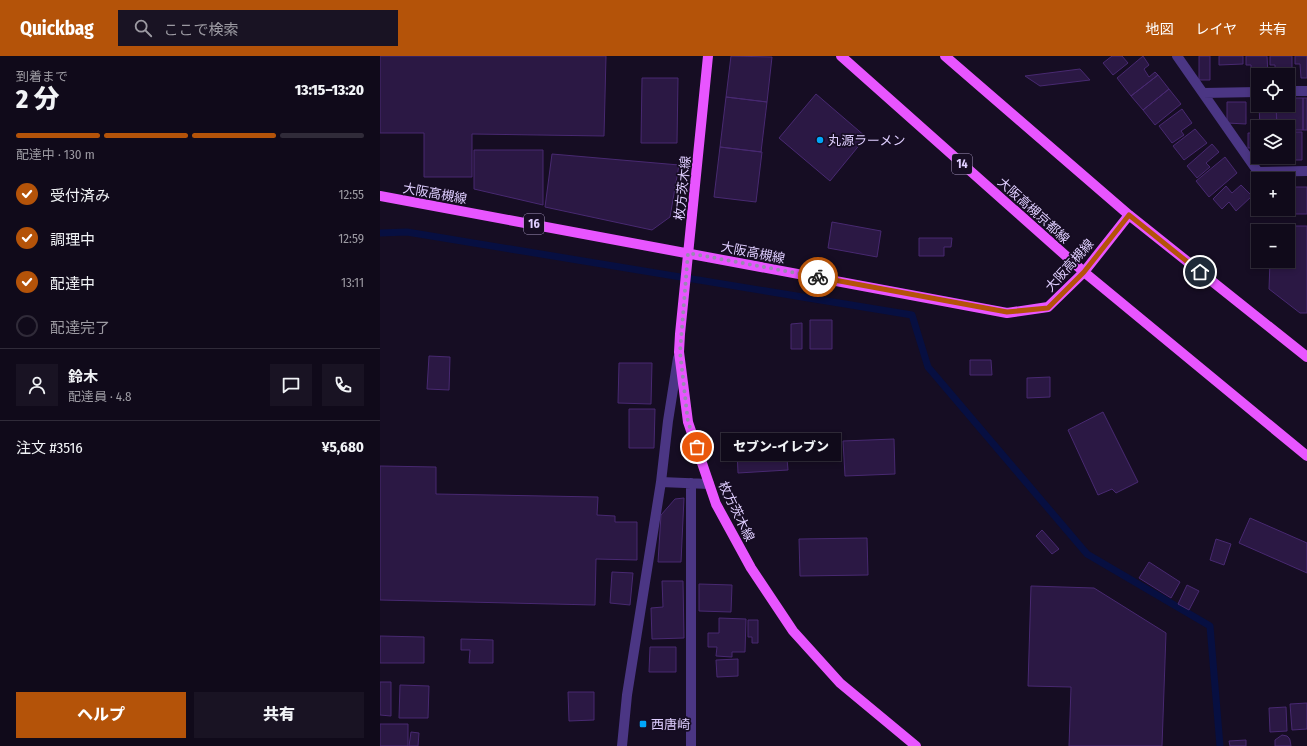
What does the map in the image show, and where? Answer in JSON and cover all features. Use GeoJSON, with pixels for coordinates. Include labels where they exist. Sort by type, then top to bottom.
{"type":"FeatureCollection","features":[{"type":"Feature","properties":{"kind":"main road","name":"枚方茨木線"},"geometry":{"type":"LineString","coordinates":[[708,56],[688,253],[680,352],[688,422],[716,504],[751,568],[793,631],[840,683],[916,746]]}},
{"type":"Feature","properties":{"kind":"main road","name":"大阪高槻京都線"},"geometry":{"type":"LineString","coordinates":[[841,56],[1084,272],[1307,456]]}},
{"type":"Feature","properties":{"kind":"main road"},"geometry":{"type":"LineString","coordinates":[[945,56],[1129,215],[1307,357]]}},
{"type":"Feature","properties":{"kind":"main road","name":"大阪高槻線"},"geometry":{"type":"LineString","coordinates":[[380,196],[1007,312],[1048,308],[1084,272],[1129,215]]}},
{"type":"Feature","properties":{"kind":"street"},"geometry":{"type":"LineString","coordinates":[[1177,56],[1258,172],[1307,171]]}},
{"type":"Feature","properties":{"kind":"street"},"geometry":{"type":"LineString","coordinates":[[1295,91],[1307,91]]}},
{"type":"Feature","properties":{"kind":"street"},"geometry":{"type":"LineString","coordinates":[[1203,93],[1251,92]]}},
{"type":"Feature","properties":{"kind":"street"},"geometry":{"type":"LineString","coordinates":[[622,746],[627,695],[661,482],[668,421],[680,352]]}},
{"type":"Feature","properties":{"kind":"street"},"geometry":{"type":"LineString","coordinates":[[661,482],[709,484]]}},
{"type":"Feature","properties":{"kind":"street"},"geometry":{"type":"LineString","coordinates":[[691,483],[691,746]]}},
{"type":"Feature","properties":{"kind":"building"},"geometry":{"type":"Polygon","coordinates":[[[380,56],[606,56],[604,136],[472,134],[472,177],[424,177],[424,133],[380,133],[380,56]]]}},
{"type":"Feature","properties":{"kind":"building"},"geometry":{"type":"Polygon","coordinates":[[[731,56],[772,57],[767,102],[726,97],[731,56]]]}},
{"type":"Feature","properties":{"kind":"building"},"geometry":{"type":"Polygon","coordinates":[[[1112,56],[1122,56],[1128,63],[1113,75],[1103,63],[1112,56]]]}},
{"type":"Feature","properties":{"kind":"building"},"geometry":{"type":"Polygon","coordinates":[[[1143,56],[1149,65],[1144,69],[1149,77],[1155,72],[1158,75],[1131,96],[1117,78],[1143,56]]]}},
{"type":"Feature","properties":{"kind":"building"},"geometry":{"type":"Polygon","coordinates":[[[1199,56],[1210,56],[1210,80],[1199,80],[1199,56]]]}},
{"type":"Feature","properties":{"kind":"building"},"geometry":{"type":"Polygon","coordinates":[[[1219,56],[1243,56],[1243,64],[1219,65],[1219,56]]]}},
{"type":"Feature","properties":{"kind":"building"},"geometry":{"type":"Polygon","coordinates":[[[1246,56],[1267,56],[1268,68],[1251,68],[1251,65],[1246,65],[1246,56]]]}},
{"type":"Feature","properties":{"kind":"building"},"geometry":{"type":"Polygon","coordinates":[[[1270,56],[1292,56],[1292,68],[1275,68],[1275,65],[1270,65],[1270,56]]]}},
{"type":"Feature","properties":{"kind":"building"},"geometry":{"type":"Polygon","coordinates":[[[1295,56],[1307,56],[1307,78],[1301,78],[1300,64],[1295,64],[1295,56]]]}},
{"type":"Feature","properties":{"kind":"building"},"geometry":{"type":"Polygon","coordinates":[[[1080,69],[1090,80],[1040,86],[1025,76],[1080,69]]]}},
{"type":"Feature","properties":{"kind":"building"},"geometry":{"type":"Polygon","coordinates":[[[1158,75],[1169,89],[1143,110],[1131,96],[1158,75]]]}},
{"type":"Feature","properties":{"kind":"building"},"geometry":{"type":"Polygon","coordinates":[[[642,78],[678,78],[677,143],[641,143],[642,78]]]}},
{"type":"Feature","properties":{"kind":"building"},"geometry":{"type":"Polygon","coordinates":[[[1169,89],[1181,104],[1155,125],[1143,110],[1169,89]]]}},
{"type":"Feature","properties":{"kind":"building"},"geometry":{"type":"Polygon","coordinates":[[[816,94],[866,137],[830,181],[779,138],[816,94]]]}},
{"type":"Feature","properties":{"kind":"building"},"geometry":{"type":"Polygon","coordinates":[[[726,97],[767,102],[761,152],[720,147],[726,97]]]}},
{"type":"Feature","properties":{"kind":"building"},"geometry":{"type":"Polygon","coordinates":[[[1295,98],[1303,98],[1303,130],[1295,130],[1295,120],[1277,120],[1276,112],[1295,112],[1295,98]]]}},
{"type":"Feature","properties":{"kind":"building"},"geometry":{"type":"Polygon","coordinates":[[[1303,98],[1307,98],[1307,130],[1303,130],[1303,98]]]}},
{"type":"Feature","properties":{"kind":"building"},"geometry":{"type":"Polygon","coordinates":[[[1227,102],[1246,102],[1246,124],[1227,123],[1227,102]]]}},
{"type":"Feature","properties":{"kind":"building"},"geometry":{"type":"Polygon","coordinates":[[[1182,109],[1192,123],[1181,131],[1184,135],[1172,143],[1159,126],[1182,109]]]}},
{"type":"Feature","properties":{"kind":"building"},"geometry":{"type":"Polygon","coordinates":[[[1259,112],[1276,112],[1277,120],[1260,120],[1259,112]]]}},
{"type":"Feature","properties":{"kind":"building"},"geometry":{"type":"Polygon","coordinates":[[[1195,129],[1207,143],[1184,160],[1173,146],[1195,129]]]}},
{"type":"Feature","properties":{"kind":"building"},"geometry":{"type":"Polygon","coordinates":[[[1295,132],[1302,132],[1302,160],[1295,160],[1295,132]]]}},
{"type":"Feature","properties":{"kind":"building"},"geometry":{"type":"Polygon","coordinates":[[[1248,133],[1251,133],[1251,148],[1248,148],[1248,133]]]}},
{"type":"Feature","properties":{"kind":"building"},"geometry":{"type":"Polygon","coordinates":[[[1212,144],[1219,152],[1206,163],[1210,167],[1197,178],[1187,166],[1212,144]]]}},
{"type":"Feature","properties":{"kind":"building"},"geometry":{"type":"Polygon","coordinates":[[[720,147],[762,152],[756,202],[714,197],[720,147]]]}},
{"type":"Feature","properties":{"kind":"building"},"geometry":{"type":"Polygon","coordinates":[[[474,150],[543,150],[543,205],[474,189],[474,150]]]}},
{"type":"Feature","properties":{"kind":"building"},"geometry":{"type":"Polygon","coordinates":[[[552,154],[679,165],[670,217],[652,230],[545,207],[552,154]]]}},
{"type":"Feature","properties":{"kind":"building"},"geometry":{"type":"Polygon","coordinates":[[[1225,157],[1237,173],[1209,197],[1196,181],[1225,157]]]}},
{"type":"Feature","properties":{"kind":"building"},"geometry":{"type":"Polygon","coordinates":[[[1241,185],[1251,195],[1251,197],[1236,211],[1229,202],[1222,209],[1213,199],[1226,186],[1232,193],[1241,185]]]}},
{"type":"Feature","properties":{"kind":"building"},"geometry":{"type":"Polygon","coordinates":[[[1295,187],[1307,187],[1307,214],[1295,214],[1295,187]]]}},
{"type":"Feature","properties":{"kind":"building"},"geometry":{"type":"Polygon","coordinates":[[[832,222],[881,231],[877,257],[828,248],[832,222]]]}},
{"type":"Feature","properties":{"kind":"building"},"geometry":{"type":"Polygon","coordinates":[[[1295,226],[1307,226],[1307,313],[1300,313],[1269,289],[1270,268],[1295,268],[1295,226]]]}},
{"type":"Feature","properties":{"kind":"building"},"geometry":{"type":"Polygon","coordinates":[[[919,238],[952,238],[951,247],[944,247],[944,256],[919,256],[919,238]]]}},
{"type":"Feature","properties":{"kind":"building"},"geometry":{"type":"Polygon","coordinates":[[[810,320],[832,320],[832,349],[810,349],[810,320]]]}},
{"type":"Feature","properties":{"kind":"building"},"geometry":{"type":"Polygon","coordinates":[[[802,323],[802,349],[791,349],[791,324],[802,323]]]}},
{"type":"Feature","properties":{"kind":"building"},"geometry":{"type":"Polygon","coordinates":[[[429,356],[450,357],[449,390],[427,389],[429,356]]]}},
{"type":"Feature","properties":{"kind":"building"},"geometry":{"type":"Polygon","coordinates":[[[970,360],[991,360],[992,375],[970,375],[970,360]]]}},
{"type":"Feature","properties":{"kind":"building"},"geometry":{"type":"Polygon","coordinates":[[[619,363],[652,363],[651,404],[618,403],[619,363]]]}},
{"type":"Feature","properties":{"kind":"building"},"geometry":{"type":"Polygon","coordinates":[[[1050,377],[1050,397],[1027,398],[1027,378],[1050,377]]]}},
{"type":"Feature","properties":{"kind":"building"},"geometry":{"type":"Polygon","coordinates":[[[629,409],[655,409],[654,448],[629,448],[629,409]]]}},
{"type":"Feature","properties":{"kind":"building"},"geometry":{"type":"Polygon","coordinates":[[[1103,412],[1138,482],[1116,493],[1112,489],[1098,495],[1068,430],[1103,412]]]}},
{"type":"Feature","properties":{"kind":"building"},"geometry":{"type":"Polygon","coordinates":[[[894,439],[895,474],[845,476],[843,441],[894,439]]]}},
{"type":"Feature","properties":{"kind":"building"},"geometry":{"type":"Polygon","coordinates":[[[786,447],[788,470],[738,473],[737,450],[786,447]]]}},
{"type":"Feature","properties":{"kind":"building"},"geometry":{"type":"Polygon","coordinates":[[[380,466],[436,467],[436,494],[598,497],[597,515],[615,516],[615,522],[637,522],[637,560],[596,559],[595,605],[380,600],[380,466]]]}},
{"type":"Feature","properties":{"kind":"building"},"geometry":{"type":"Polygon","coordinates":[[[684,498],[681,562],[658,562],[661,515],[675,499],[684,498]]]}},
{"type":"Feature","properties":{"kind":"building"},"geometry":{"type":"Polygon","coordinates":[[[1250,518],[1307,543],[1307,573],[1239,543],[1250,518]]]}},
{"type":"Feature","properties":{"kind":"building"},"geometry":{"type":"Polygon","coordinates":[[[1042,530],[1059,549],[1052,554],[1036,536],[1042,530]]]}},
{"type":"Feature","properties":{"kind":"building"},"geometry":{"type":"Polygon","coordinates":[[[867,538],[868,575],[800,576],[799,539],[867,538]]]}},
{"type":"Feature","properties":{"kind":"building"},"geometry":{"type":"Polygon","coordinates":[[[1216,539],[1231,544],[1224,565],[1210,560],[1216,539]]]}},
{"type":"Feature","properties":{"kind":"building"},"geometry":{"type":"Polygon","coordinates":[[[1149,562],[1180,582],[1171,598],[1139,578],[1149,562]]]}},
{"type":"Feature","properties":{"kind":"building"},"geometry":{"type":"Polygon","coordinates":[[[612,572],[633,573],[630,605],[610,603],[612,572]]]}},
{"type":"Feature","properties":{"kind":"building"},"geometry":{"type":"Polygon","coordinates":[[[662,581],[683,581],[684,638],[652,639],[651,608],[663,607],[662,581]]]}},
{"type":"Feature","properties":{"kind":"building"},"geometry":{"type":"Polygon","coordinates":[[[699,584],[732,585],[731,612],[699,611],[699,584]]]}},
{"type":"Feature","properties":{"kind":"building"},"geometry":{"type":"Polygon","coordinates":[[[1187,585],[1199,591],[1189,610],[1178,604],[1187,585]]]}},
{"type":"Feature","properties":{"kind":"building"},"geometry":{"type":"Polygon","coordinates":[[[1031,586],[1094,588],[1166,633],[1162,746],[1069,746],[1071,687],[1028,686],[1031,586]]]}},
{"type":"Feature","properties":{"kind":"building"},"geometry":{"type":"Polygon","coordinates":[[[719,618],[746,619],[745,652],[732,652],[732,657],[716,656],[717,647],[708,647],[708,633],[719,633],[719,618]]]}},
{"type":"Feature","properties":{"kind":"building"},"geometry":{"type":"Polygon","coordinates":[[[748,620],[758,620],[758,643],[752,643],[752,637],[748,637],[748,620]]]}},
{"type":"Feature","properties":{"kind":"building"},"geometry":{"type":"Polygon","coordinates":[[[380,636],[424,637],[424,663],[380,663],[380,636]]]}},
{"type":"Feature","properties":{"kind":"building"},"geometry":{"type":"Polygon","coordinates":[[[461,639],[493,640],[493,663],[469,663],[470,650],[461,650],[461,639]]]}},
{"type":"Feature","properties":{"kind":"building"},"geometry":{"type":"Polygon","coordinates":[[[650,647],[676,647],[676,672],[649,672],[650,647]]]}},
{"type":"Feature","properties":{"kind":"building"},"geometry":{"type":"Polygon","coordinates":[[[738,659],[738,676],[717,677],[716,660],[738,659]]]}},
{"type":"Feature","properties":{"kind":"building"},"geometry":{"type":"Polygon","coordinates":[[[380,682],[391,682],[391,716],[380,715],[380,682]]]}},
{"type":"Feature","properties":{"kind":"building"},"geometry":{"type":"Polygon","coordinates":[[[400,685],[429,686],[428,718],[399,718],[400,685]]]}},
{"type":"Feature","properties":{"kind":"building"},"geometry":{"type":"Polygon","coordinates":[[[568,692],[594,692],[594,720],[569,721],[568,692]]]}},
{"type":"Feature","properties":{"kind":"building"},"geometry":{"type":"Polygon","coordinates":[[[1307,703],[1307,729],[1292,730],[1290,704],[1307,703]]]}},
{"type":"Feature","properties":{"kind":"building"},"geometry":{"type":"Polygon","coordinates":[[[1286,707],[1287,731],[1270,732],[1269,708],[1286,707]]]}},
{"type":"Feature","properties":{"kind":"building"},"geometry":{"type":"Polygon","coordinates":[[[380,724],[408,724],[408,746],[380,746],[380,724]]]}},
{"type":"Feature","properties":{"kind":"building"},"geometry":{"type":"Polygon","coordinates":[[[411,732],[419,733],[418,746],[409,746],[411,732]]]}},
{"type":"Feature","properties":{"kind":"building"},"geometry":{"type":"Polygon","coordinates":[[[1282,735],[1289,738],[1291,746],[1275,746],[1275,740],[1282,735]]]}},
{"type":"Feature","properties":{"kind":"building"},"geometry":{"type":"Polygon","coordinates":[[[1246,740],[1246,746],[1230,746],[1229,741],[1246,740]]]}},
{"type":"Feature","properties":{"kind":"waterway"},"geometry":{"type":"LineString","coordinates":[[380,233],[407,232],[912,315],[928,367],[1087,554],[1210,626],[1220,746]]}},
{"type":"Feature","properties":{"kind":"way so far"},"geometry":{"type":"LineString","coordinates":[[697,447],[688,422],[680,352],[680,334],[688,253],[818,277]]}},
{"type":"Feature","properties":{"kind":"place","name":"丸源ラーメン"},"geometry":{"type":"Point","coordinates":[820,140]}},
{"type":"Feature","properties":{"kind":"place","name":"セブン-イレブン"},"geometry":{"type":"Point","coordinates":[697,447]}},
{"type":"Feature","properties":{"kind":"place","name":"西唐崎"},"geometry":{"type":"Point","coordinates":[643,724]}},
{"type":"Feature","properties":{"kind":"route"},"geometry":{"type":"LineString","coordinates":[[818,277],[1007,312],[1048,308],[1084,272],[1129,215],[1200,272]]}}]}
